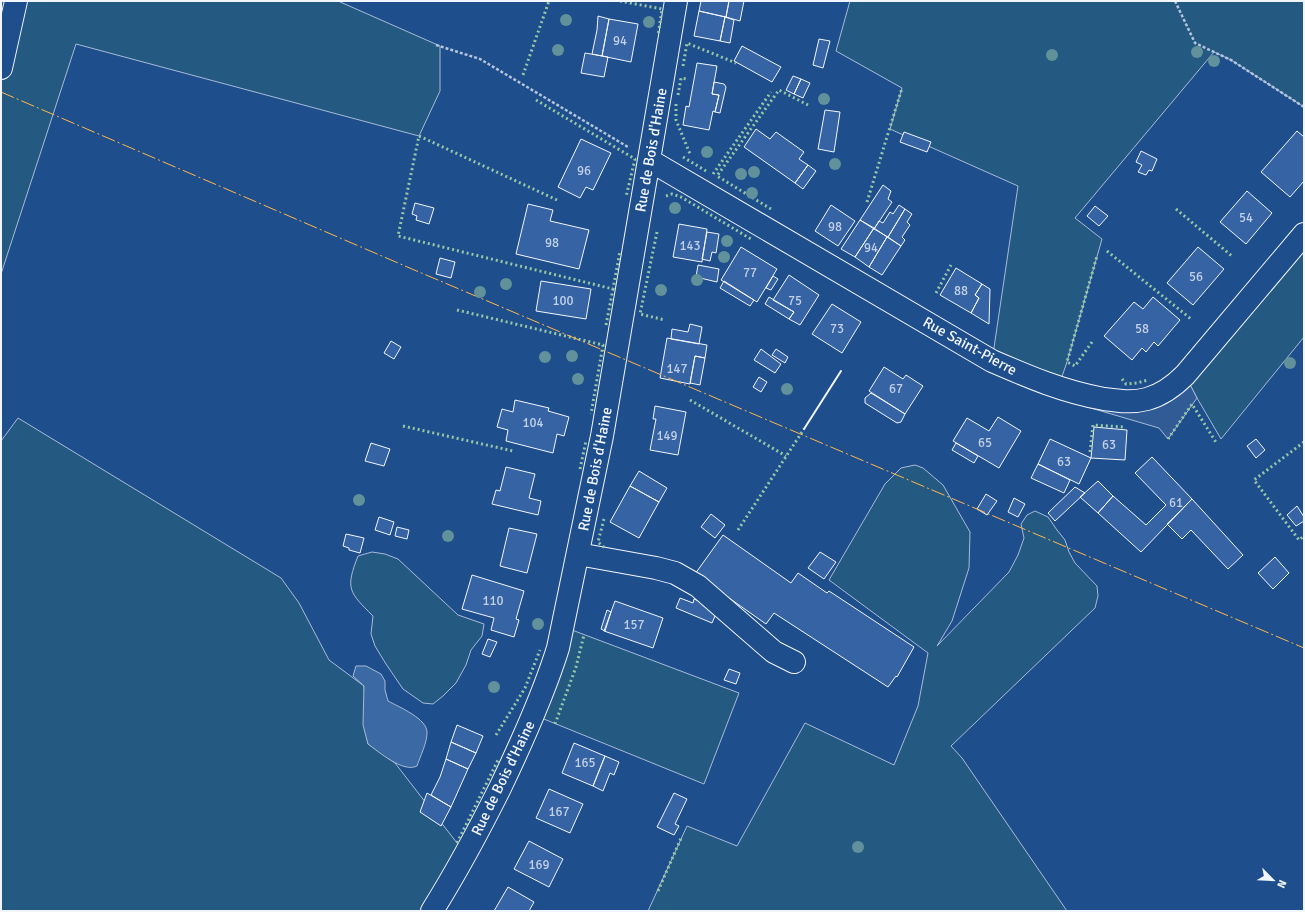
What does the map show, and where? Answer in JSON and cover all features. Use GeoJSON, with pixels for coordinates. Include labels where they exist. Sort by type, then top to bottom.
{"type":"FeatureCollection","features":[{"type":"Feature","properties":{"kind":"street"},"geometry":{"type":"LineString","coordinates":[[1,68],[16,1]]}},
{"type":"Feature","properties":{"kind":"street","name":"Rue de Bois d'Haine"},"geometry":{"type":"LineString","coordinates":[[432,911],[476,836],[528,730],[558,648],[602,436],[676,1]]}},
{"type":"Feature","properties":{"kind":"street","name":"Rue Saint-Pierre"},"geometry":{"type":"LineString","coordinates":[[649,160],[992,361],[1030,378],[1058,388],[1084,395],[1119,401],[1133,402],[1147,399],[1174,386],[1185,375],[1304,234]]}},
{"type":"Feature","properties":{"kind":"street"},"geometry":{"type":"LineString","coordinates":[[578,554],[656,568],[675,574],[698,586],[774,652],[794,662]]}},
{"type":"Feature","properties":{"kind":"path"},"geometry":{"type":"LineString","coordinates":[[1175,1],[1195,43],[1231,60],[1304,107]]}},
{"type":"Feature","properties":{"kind":"path"},"geometry":{"type":"LineString","coordinates":[[436,45],[480,59],[649,160]]}},
{"type":"Feature","properties":{"kind":"shaded area"},"geometry":{"type":"Polygon","coordinates":[[[1,1],[338,1],[440,46],[440,91],[419,136],[76,44],[1,274],[1,1]]]}},
{"type":"Feature","properties":{"kind":"shaded area"},"geometry":{"type":"Polygon","coordinates":[[[850,1],[1304,1],[1304,107],[1231,60],[1214,52],[1075,218],[1102,239],[1067,362],[1058,388],[992,361],[1018,186],[890,129],[902,88],[836,51],[850,1]]]}},
{"type":"Feature","properties":{"kind":"shaded area"},"geometry":{"type":"Polygon","coordinates":[[[1304,234],[1304,337],[1221,439],[1185,375],[1304,234]]]}},
{"type":"Feature","properties":{"kind":"shaded area"},"geometry":{"type":"Polygon","coordinates":[[[1185,375],[1197,398],[1168,439],[1159,428],[1084,406],[1084,395],[1119,401],[1185,375]]]}},
{"type":"Feature","properties":{"kind":"shaded area"},"geometry":{"type":"Polygon","coordinates":[[[18,418],[281,578],[299,603],[329,660],[364,686],[368,744],[395,763],[457,843],[468,850],[432,911],[1,911],[1,441],[18,418]]]}},
{"type":"Feature","properties":{"kind":"shaded area"},"geometry":{"type":"Polygon","coordinates":[[[915,465],[923,468],[943,485],[970,532],[969,568],[952,621],[937,646],[1009,572],[1018,555],[1024,538],[1021,524],[1027,515],[1035,511],[1048,517],[1065,540],[1075,563],[1097,586],[1098,596],[1095,608],[951,746],[962,758],[1067,911],[648,911],[687,826],[737,846],[805,723],[894,765],[918,706],[928,653],[829,580],[885,484],[901,468],[915,465]]]}},
{"type":"Feature","properties":{"kind":"shaded area"},"geometry":{"type":"Polygon","coordinates":[[[372,552],[385,554],[398,559],[458,615],[484,624],[482,636],[471,650],[466,665],[456,683],[433,704],[423,703],[403,689],[375,646],[371,634],[373,616],[354,595],[351,576],[358,556],[372,552]]]}},
{"type":"Feature","properties":{"kind":"shaded area"},"geometry":{"type":"Polygon","coordinates":[[[564,627],[739,693],[704,784],[534,715],[564,627]]]}},
{"type":"Feature","properties":{"kind":"shaded area"},"geometry":{"type":"Polygon","coordinates":[[[356,666],[366,666],[381,674],[385,681],[385,690],[388,701],[412,714],[423,723],[427,733],[426,741],[417,766],[405,767],[391,761],[368,744],[363,725],[364,686],[353,676],[356,666]]]}},
{"type":"Feature","properties":{"kind":"building"},"geometry":{"type":"Polygon","coordinates":[[[701,1],[729,1],[726,17],[699,11],[701,1]]]}},
{"type":"Feature","properties":{"kind":"building"},"geometry":{"type":"Polygon","coordinates":[[[729,1],[744,1],[740,21],[726,17],[729,1]]]}},
{"type":"Feature","properties":{"kind":"building"},"geometry":{"type":"Polygon","coordinates":[[[699,11],[725,17],[720,41],[694,36],[699,11]]]}},
{"type":"Feature","properties":{"kind":"building"},"geometry":{"type":"Polygon","coordinates":[[[598,16],[609,19],[602,56],[592,54],[598,16]]]}},
{"type":"Feature","properties":{"kind":"building"},"geometry":{"type":"Polygon","coordinates":[[[725,17],[734,20],[730,43],[720,41],[725,17]]]}},
{"type":"Feature","properties":{"kind":"building"},"geometry":{"type":"Polygon","coordinates":[[[609,19],[638,24],[631,62],[602,56],[609,19]]]}},
{"type":"Feature","properties":{"kind":"building"},"geometry":{"type":"Polygon","coordinates":[[[819,39],[830,41],[823,68],[813,65],[819,39]]]}},
{"type":"Feature","properties":{"kind":"building"},"geometry":{"type":"Polygon","coordinates":[[[742,46],[781,67],[772,82],[734,61],[742,46]]]}},
{"type":"Feature","properties":{"kind":"building"},"geometry":{"type":"Polygon","coordinates":[[[585,53],[608,57],[604,77],[581,73],[585,53]]]}},
{"type":"Feature","properties":{"kind":"building"},"geometry":{"type":"Polygon","coordinates":[[[697,63],[717,66],[712,94],[719,95],[715,112],[713,111],[709,130],[683,125],[686,106],[689,107],[697,63]]]}},
{"type":"Feature","properties":{"kind":"building"},"geometry":{"type":"Polygon","coordinates":[[[793,76],[801,79],[794,94],[786,90],[793,76]]]}},
{"type":"Feature","properties":{"kind":"building"},"geometry":{"type":"Polygon","coordinates":[[[801,79],[810,83],[803,98],[794,94],[801,79]]]}},
{"type":"Feature","properties":{"kind":"building"},"geometry":{"type":"Polygon","coordinates":[[[714,82],[724,84],[726,87],[720,113],[715,112],[719,95],[712,94],[714,82]]]}},
{"type":"Feature","properties":{"kind":"building"},"geometry":{"type":"Polygon","coordinates":[[[825,110],[840,112],[834,152],[818,149],[825,110]]]}},
{"type":"Feature","properties":{"kind":"building"},"geometry":{"type":"Polygon","coordinates":[[[756,129],[770,139],[776,132],[804,152],[799,159],[808,165],[795,183],[744,147],[756,129]]]}},
{"type":"Feature","properties":{"kind":"building"},"geometry":{"type":"Polygon","coordinates":[[[1297,131],[1304,137],[1304,181],[1290,197],[1261,172],[1297,131]]]}},
{"type":"Feature","properties":{"kind":"building"},"geometry":{"type":"Polygon","coordinates":[[[904,132],[931,142],[927,152],[900,142],[904,132]]]}},
{"type":"Feature","properties":{"kind":"building"},"geometry":{"type":"Polygon","coordinates":[[[581,139],[611,153],[593,190],[586,187],[580,198],[558,187],[581,139]]]}},
{"type":"Feature","properties":{"kind":"building"},"geometry":{"type":"Polygon","coordinates":[[[1141,151],[1157,159],[1152,171],[1149,170],[1146,175],[1138,172],[1142,165],[1136,162],[1141,151]]]}},
{"type":"Feature","properties":{"kind":"building"},"geometry":{"type":"Polygon","coordinates":[[[808,165],[816,171],[803,189],[795,183],[808,165]]]}},
{"type":"Feature","properties":{"kind":"building"},"geometry":{"type":"Polygon","coordinates":[[[883,185],[891,191],[888,199],[892,202],[874,229],[860,220],[883,185]]]}},
{"type":"Feature","properties":{"kind":"building"},"geometry":{"type":"Polygon","coordinates":[[[1247,191],[1272,213],[1246,244],[1220,222],[1247,191]]]}},
{"type":"Feature","properties":{"kind":"building"},"geometry":{"type":"Polygon","coordinates":[[[415,203],[434,208],[429,224],[416,220],[417,216],[412,214],[415,203]]]}},
{"type":"Feature","properties":{"kind":"building"},"geometry":{"type":"Polygon","coordinates":[[[528,204],[553,210],[550,221],[589,230],[579,269],[516,254],[528,204]]]}},
{"type":"Feature","properties":{"kind":"building"},"geometry":{"type":"Polygon","coordinates":[[[831,205],[855,221],[838,246],[815,231],[831,205]]]}},
{"type":"Feature","properties":{"kind":"building"},"geometry":{"type":"Polygon","coordinates":[[[899,205],[905,209],[888,237],[874,229],[879,221],[883,223],[890,212],[893,214],[899,205]]]}},
{"type":"Feature","properties":{"kind":"building"},"geometry":{"type":"Polygon","coordinates":[[[1095,206],[1108,216],[1099,226],[1087,216],[1095,206]]]}},
{"type":"Feature","properties":{"kind":"building"},"geometry":{"type":"Polygon","coordinates":[[[905,209],[912,214],[907,222],[910,225],[902,237],[905,240],[901,246],[888,237],[905,209]]]}},
{"type":"Feature","properties":{"kind":"building"},"geometry":{"type":"Polygon","coordinates":[[[860,220],[874,228],[855,257],[841,249],[860,220]]]}},
{"type":"Feature","properties":{"kind":"building"},"geometry":{"type":"Polygon","coordinates":[[[679,224],[707,229],[702,262],[673,257],[679,224]]]}},
{"type":"Feature","properties":{"kind":"building"},"geometry":{"type":"Polygon","coordinates":[[[874,228],[887,237],[869,267],[855,257],[874,228]]]}},
{"type":"Feature","properties":{"kind":"building"},"geometry":{"type":"Polygon","coordinates":[[[707,232],[719,234],[716,253],[712,252],[710,261],[702,259],[707,232]]]}},
{"type":"Feature","properties":{"kind":"building"},"geometry":{"type":"Polygon","coordinates":[[[887,237],[901,246],[882,275],[869,267],[887,237]]]}},
{"type":"Feature","properties":{"kind":"building"},"geometry":{"type":"Polygon","coordinates":[[[741,247],[777,269],[757,302],[721,280],[741,247]]]}},
{"type":"Feature","properties":{"kind":"building"},"geometry":{"type":"Polygon","coordinates":[[[1198,247],[1224,269],[1193,305],[1167,283],[1198,247]]]}},
{"type":"Feature","properties":{"kind":"building"},"geometry":{"type":"Polygon","coordinates":[[[440,258],[455,262],[451,278],[436,274],[440,258]]]}},
{"type":"Feature","properties":{"kind":"building"},"geometry":{"type":"Polygon","coordinates":[[[698,265],[719,269],[717,282],[696,277],[698,265]]]}},
{"type":"Feature","properties":{"kind":"building"},"geometry":{"type":"Polygon","coordinates":[[[956,268],[982,284],[975,295],[979,298],[971,313],[940,295],[956,268]]]}},
{"type":"Feature","properties":{"kind":"building"},"geometry":{"type":"Polygon","coordinates":[[[789,275],[819,295],[800,325],[789,319],[794,312],[773,300],[789,275]]]}},
{"type":"Feature","properties":{"kind":"building"},"geometry":{"type":"Polygon","coordinates":[[[773,276],[778,279],[771,290],[766,288],[773,276]]]}},
{"type":"Feature","properties":{"kind":"building"},"geometry":{"type":"Polygon","coordinates":[[[541,281],[591,289],[586,319],[536,311],[541,281]]]}},
{"type":"Feature","properties":{"kind":"building"},"geometry":{"type":"Polygon","coordinates":[[[724,281],[754,300],[750,306],[720,288],[724,281]]]}},
{"type":"Feature","properties":{"kind":"building"},"geometry":{"type":"Polygon","coordinates":[[[982,284],[990,289],[989,324],[971,313],[979,298],[975,295],[982,284]]]}},
{"type":"Feature","properties":{"kind":"building"},"geometry":{"type":"Polygon","coordinates":[[[769,297],[794,312],[789,319],[765,304],[769,297]]]}},
{"type":"Feature","properties":{"kind":"building"},"geometry":{"type":"Polygon","coordinates":[[[1153,297],[1180,320],[1158,346],[1154,342],[1146,352],[1142,348],[1132,360],[1104,336],[1134,302],[1143,309],[1153,297]]]}},
{"type":"Feature","properties":{"kind":"building"},"geometry":{"type":"Polygon","coordinates":[[[832,304],[861,322],[842,353],[812,334],[832,304]]]}},
{"type":"Feature","properties":{"kind":"building"},"geometry":{"type":"Polygon","coordinates":[[[690,324],[702,327],[699,344],[671,339],[672,329],[688,332],[690,324]]]}},
{"type":"Feature","properties":{"kind":"building"},"geometry":{"type":"Polygon","coordinates":[[[667,338],[707,345],[705,358],[695,356],[690,384],[660,378],[667,338]]]}},
{"type":"Feature","properties":{"kind":"building"},"geometry":{"type":"Polygon","coordinates":[[[391,341],[401,347],[394,359],[384,353],[391,341]]]}},
{"type":"Feature","properties":{"kind":"building"},"geometry":{"type":"Polygon","coordinates":[[[761,349],[781,364],[775,373],[754,360],[761,349]]]}},
{"type":"Feature","properties":{"kind":"building"},"geometry":{"type":"Polygon","coordinates":[[[776,349],[788,357],[785,363],[772,355],[776,349]]]}},
{"type":"Feature","properties":{"kind":"building"},"geometry":{"type":"Polygon","coordinates":[[[695,356],[705,358],[700,385],[690,383],[695,356]]]}},
{"type":"Feature","properties":{"kind":"building"},"geometry":{"type":"Polygon","coordinates":[[[884,367],[903,379],[906,375],[923,386],[905,414],[869,391],[884,367]]]}},
{"type":"Feature","properties":{"kind":"building"},"geometry":{"type":"Polygon","coordinates":[[[759,377],[767,382],[761,392],[753,387],[759,377]]]}},
{"type":"Feature","properties":{"kind":"building"},"geometry":{"type":"Polygon","coordinates":[[[871,393],[905,414],[901,422],[897,423],[865,403],[865,398],[871,393]]]}},
{"type":"Feature","properties":{"kind":"building"},"geometry":{"type":"Polygon","coordinates":[[[515,400],[549,408],[548,411],[569,417],[564,436],[557,434],[553,453],[506,441],[508,430],[497,427],[502,409],[513,412],[515,400]]]}},
{"type":"Feature","properties":{"kind":"building"},"geometry":{"type":"Polygon","coordinates":[[[655,406],[686,412],[678,455],[650,450],[656,419],[653,419],[655,406]]]}},
{"type":"Feature","properties":{"kind":"building"},"geometry":{"type":"Polygon","coordinates":[[[998,417],[1021,431],[999,468],[953,441],[967,418],[989,431],[998,417]]]}},
{"type":"Feature","properties":{"kind":"building"},"geometry":{"type":"Polygon","coordinates":[[[1094,427],[1127,430],[1125,460],[1091,458],[1094,427]]]}},
{"type":"Feature","properties":{"kind":"building"},"geometry":{"type":"Polygon","coordinates":[[[1050,439],[1091,458],[1079,484],[1038,464],[1050,439]]]}},
{"type":"Feature","properties":{"kind":"building"},"geometry":{"type":"Polygon","coordinates":[[[1256,439],[1265,450],[1256,458],[1247,446],[1256,439]]]}},
{"type":"Feature","properties":{"kind":"building"},"geometry":{"type":"Polygon","coordinates":[[[371,443],[390,449],[384,466],[365,461],[371,443]]]}},
{"type":"Feature","properties":{"kind":"building"},"geometry":{"type":"Polygon","coordinates":[[[956,443],[978,456],[974,463],[952,450],[956,443]]]}},
{"type":"Feature","properties":{"kind":"building"},"geometry":{"type":"Polygon","coordinates":[[[1152,457],[1192,499],[1141,552],[1098,513],[1113,496],[1146,525],[1166,505],[1135,473],[1152,457]]]}},
{"type":"Feature","properties":{"kind":"building"},"geometry":{"type":"Polygon","coordinates":[[[1038,464],[1070,480],[1064,493],[1031,478],[1038,464]]]}},
{"type":"Feature","properties":{"kind":"building"},"geometry":{"type":"Polygon","coordinates":[[[506,467],[535,474],[529,498],[541,501],[538,515],[492,504],[496,490],[500,491],[506,467]]]}},
{"type":"Feature","properties":{"kind":"building"},"geometry":{"type":"Polygon","coordinates":[[[639,471],[667,488],[659,502],[630,486],[639,471]]]}},
{"type":"Feature","properties":{"kind":"building"},"geometry":{"type":"Polygon","coordinates":[[[1098,481],[1113,496],[1098,513],[1080,497],[1098,481]]]}},
{"type":"Feature","properties":{"kind":"building"},"geometry":{"type":"Polygon","coordinates":[[[630,486],[659,502],[639,538],[610,522],[630,486]]]}},
{"type":"Feature","properties":{"kind":"building"},"geometry":{"type":"Polygon","coordinates":[[[1075,487],[1085,493],[1055,521],[1048,513],[1075,487]]]}},
{"type":"Feature","properties":{"kind":"building"},"geometry":{"type":"Polygon","coordinates":[[[986,494],[997,501],[987,515],[977,509],[986,494]]]}},
{"type":"Feature","properties":{"kind":"building"},"geometry":{"type":"Polygon","coordinates":[[[1014,498],[1025,504],[1018,517],[1008,512],[1014,498]]]}},
{"type":"Feature","properties":{"kind":"building"},"geometry":{"type":"Polygon","coordinates":[[[1192,499],[1243,555],[1228,569],[1191,530],[1182,539],[1167,524],[1192,499]]]}},
{"type":"Feature","properties":{"kind":"building"},"geometry":{"type":"Polygon","coordinates":[[[1297,506],[1304,517],[1304,521],[1296,526],[1287,515],[1297,506]]]}},
{"type":"Feature","properties":{"kind":"building"},"geometry":{"type":"Polygon","coordinates":[[[711,514],[725,525],[715,538],[701,527],[711,514]]]}},
{"type":"Feature","properties":{"kind":"building"},"geometry":{"type":"Polygon","coordinates":[[[379,517],[394,522],[390,535],[375,530],[379,517]]]}},
{"type":"Feature","properties":{"kind":"building"},"geometry":{"type":"Polygon","coordinates":[[[397,527],[409,530],[407,539],[395,536],[397,527]]]}},
{"type":"Feature","properties":{"kind":"building"},"geometry":{"type":"Polygon","coordinates":[[[509,528],[537,534],[527,573],[500,566],[509,528]]]}},
{"type":"Feature","properties":{"kind":"building"},"geometry":{"type":"Polygon","coordinates":[[[346,534],[364,538],[360,553],[349,550],[349,548],[343,546],[346,534]]]}},
{"type":"Feature","properties":{"kind":"building"},"geometry":{"type":"Polygon","coordinates":[[[723,535],[791,583],[798,573],[827,593],[829,591],[914,647],[897,677],[896,676],[888,687],[774,613],[766,624],[695,574],[723,535]]]}},
{"type":"Feature","properties":{"kind":"building"},"geometry":{"type":"Polygon","coordinates":[[[820,552],[836,562],[824,579],[808,568],[820,552]]]}},
{"type":"Feature","properties":{"kind":"building"},"geometry":{"type":"Polygon","coordinates":[[[1275,557],[1289,573],[1273,589],[1258,573],[1275,557]]]}},
{"type":"Feature","properties":{"kind":"building"},"geometry":{"type":"Polygon","coordinates":[[[472,575],[524,591],[516,619],[519,620],[514,637],[491,630],[494,618],[462,609],[472,575]]]}},
{"type":"Feature","properties":{"kind":"building"},"geometry":{"type":"Polygon","coordinates":[[[680,598],[693,603],[694,599],[718,609],[712,623],[676,608],[680,598]]]}},
{"type":"Feature","properties":{"kind":"building"},"geometry":{"type":"Polygon","coordinates":[[[615,601],[663,618],[653,648],[604,631],[615,601]]]}},
{"type":"Feature","properties":{"kind":"building"},"geometry":{"type":"Polygon","coordinates":[[[607,610],[611,612],[605,631],[601,629],[607,610]]]}},
{"type":"Feature","properties":{"kind":"building"},"geometry":{"type":"Polygon","coordinates":[[[488,639],[497,642],[490,657],[482,654],[488,639]]]}},
{"type":"Feature","properties":{"kind":"building"},"geometry":{"type":"Polygon","coordinates":[[[729,669],[740,673],[736,684],[724,680],[729,669]]]}},
{"type":"Feature","properties":{"kind":"building"},"geometry":{"type":"Polygon","coordinates":[[[457,725],[483,736],[476,753],[451,742],[457,725]]]}},
{"type":"Feature","properties":{"kind":"building"},"geometry":{"type":"Polygon","coordinates":[[[451,742],[476,753],[468,769],[446,759],[451,742]]]}},
{"type":"Feature","properties":{"kind":"building"},"geometry":{"type":"Polygon","coordinates":[[[574,743],[605,756],[593,786],[562,773],[574,743]]]}},
{"type":"Feature","properties":{"kind":"building"},"geometry":{"type":"Polygon","coordinates":[[[605,756],[619,762],[614,775],[610,773],[603,791],[593,786],[605,756]]]}},
{"type":"Feature","properties":{"kind":"building"},"geometry":{"type":"Polygon","coordinates":[[[446,759],[468,769],[451,807],[431,795],[440,777],[446,759]]]}},
{"type":"Feature","properties":{"kind":"building"},"geometry":{"type":"Polygon","coordinates":[[[549,789],[583,804],[570,833],[536,818],[549,789]]]}},
{"type":"Feature","properties":{"kind":"building"},"geometry":{"type":"Polygon","coordinates":[[[427,793],[451,807],[441,826],[420,812],[427,793]]]}},
{"type":"Feature","properties":{"kind":"building"},"geometry":{"type":"Polygon","coordinates":[[[674,793],[687,799],[675,824],[679,826],[674,835],[657,827],[674,793]]]}},
{"type":"Feature","properties":{"kind":"building"},"geometry":{"type":"Polygon","coordinates":[[[529,841],[563,859],[549,887],[514,869],[529,841]]]}},
{"type":"Feature","properties":{"kind":"building"},"geometry":{"type":"Polygon","coordinates":[[[508,887],[534,902],[529,911],[494,911],[508,887]]]}},
{"type":"Feature","properties":{"kind":"hedge"},"geometry":{"type":"LineString","coordinates":[[523,75],[549,1]]}},
{"type":"Feature","properties":{"kind":"hedge"},"geometry":{"type":"LineString","coordinates":[[620,1],[662,9],[658,36]]}},
{"type":"Feature","properties":{"kind":"hedge"},"geometry":{"type":"LineString","coordinates":[[683,66],[687,43],[736,63]]}},
{"type":"Feature","properties":{"kind":"hedge"},"geometry":{"type":"LineString","coordinates":[[678,95],[681,78],[687,79]]}},
{"type":"Feature","properties":{"kind":"hedge"},"geometry":{"type":"LineString","coordinates":[[867,202],[902,88]]}},
{"type":"Feature","properties":{"kind":"hedge"},"geometry":{"type":"LineString","coordinates":[[771,209],[717,176],[779,90],[808,105]]}},
{"type":"Feature","properties":{"kind":"hedge"},"geometry":{"type":"LineString","coordinates":[[713,174],[771,92]]}},
{"type":"Feature","properties":{"kind":"hedge"},"geometry":{"type":"LineString","coordinates":[[536,100],[635,159],[626,197]]}},
{"type":"Feature","properties":{"kind":"hedge"},"geometry":{"type":"LineString","coordinates":[[676,104],[676,120],[690,154]]}},
{"type":"Feature","properties":{"kind":"hedge"},"geometry":{"type":"LineString","coordinates":[[557,200],[419,136],[398,236],[613,289],[620,251]]}},
{"type":"Feature","properties":{"kind":"hedge"},"geometry":{"type":"LineString","coordinates":[[683,157],[706,171]]}},
{"type":"Feature","properties":{"kind":"hedge"},"geometry":{"type":"LineString","coordinates":[[666,196],[672,194],[681,197],[751,239]]}},
{"type":"Feature","properties":{"kind":"hedge"},"geometry":{"type":"LineString","coordinates":[[1176,209],[1233,257]]}},
{"type":"Feature","properties":{"kind":"hedge"},"geometry":{"type":"LineString","coordinates":[[657,232],[640,314],[665,320]]}},
{"type":"Feature","properties":{"kind":"hedge"},"geometry":{"type":"LineString","coordinates":[[1107,251],[1191,319]]}},
{"type":"Feature","properties":{"kind":"hedge"},"geometry":{"type":"LineString","coordinates":[[1092,342],[1075,366],[1067,362],[1097,256]]}},
{"type":"Feature","properties":{"kind":"hedge"},"geometry":{"type":"LineString","coordinates":[[936,293],[951,265]]}},
{"type":"Feature","properties":{"kind":"hedge"},"geometry":{"type":"LineString","coordinates":[[606,325],[613,289]]}},
{"type":"Feature","properties":{"kind":"hedge"},"geometry":{"type":"LineString","coordinates":[[457,310],[603,345],[591,414]]}},
{"type":"Feature","properties":{"kind":"hedge"},"geometry":{"type":"LineString","coordinates":[[1122,379],[1126,384],[1148,380]]}},
{"type":"Feature","properties":{"kind":"hedge"},"geometry":{"type":"LineString","coordinates":[[690,400],[786,456]]}},
{"type":"Feature","properties":{"kind":"hedge"},"geometry":{"type":"LineString","coordinates":[[1168,439],[1192,404],[1217,444]]}},
{"type":"Feature","properties":{"kind":"hedge"},"geometry":{"type":"LineString","coordinates":[[1090,452],[1093,425],[1123,427]]}},
{"type":"Feature","properties":{"kind":"hedge"},"geometry":{"type":"LineString","coordinates":[[403,426],[513,451]]}},
{"type":"Feature","properties":{"kind":"hedge"},"geometry":{"type":"LineString","coordinates":[[738,530],[804,429]]}},
{"type":"Feature","properties":{"kind":"hedge"},"geometry":{"type":"LineString","coordinates":[[580,469],[586,441]]}},
{"type":"Feature","properties":{"kind":"hedge"},"geometry":{"type":"LineString","coordinates":[[1304,442],[1254,480],[1299,540],[1304,536]]}},
{"type":"Feature","properties":{"kind":"hedge"},"geometry":{"type":"LineString","coordinates":[[604,519],[598,542],[606,549]]}},
{"type":"Feature","properties":{"kind":"hedge"},"geometry":{"type":"LineString","coordinates":[[555,724],[576,667],[584,635]]}},
{"type":"Feature","properties":{"kind":"hedge"},"geometry":{"type":"LineString","coordinates":[[496,735],[525,688],[540,650]]}},
{"type":"Feature","properties":{"kind":"hedge"},"geometry":{"type":"LineString","coordinates":[[457,843],[499,758]]}},
{"type":"Feature","properties":{"kind":"hedge"},"geometry":{"type":"LineString","coordinates":[[658,891],[682,836]]}},
{"type":"Feature","properties":{"kind":"wall"},"geometry":{"type":"LineString","coordinates":[[804,429],[841,371]]}},
{"type":"Feature","properties":{"kind":"power"},"geometry":{"type":"LineString","coordinates":[[1,92],[412,269],[1304,648]]}}]}
